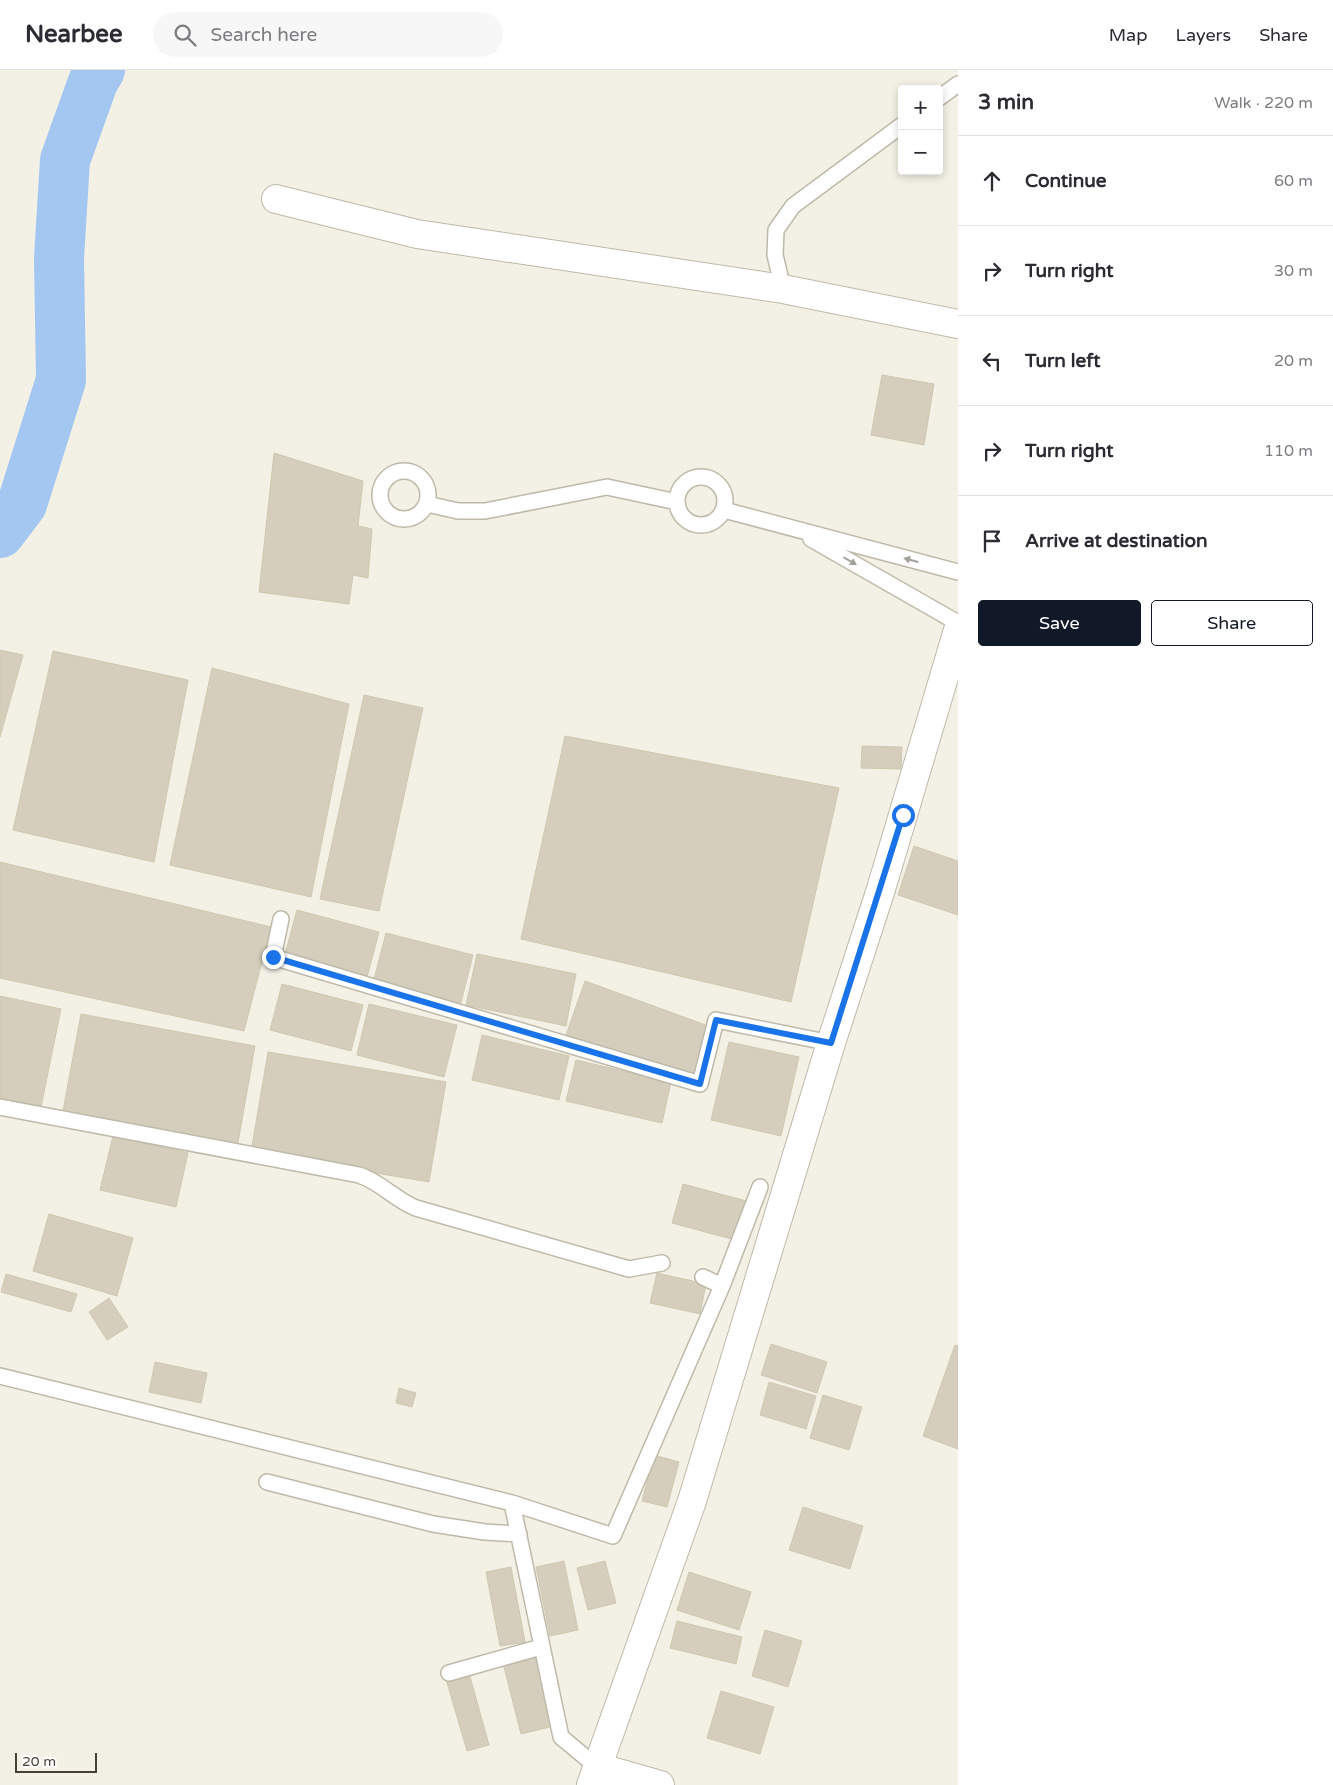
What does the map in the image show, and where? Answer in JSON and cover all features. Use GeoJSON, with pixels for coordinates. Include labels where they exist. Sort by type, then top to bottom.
{"type":"FeatureCollection","features":[{"type":"Feature","properties":{"kind":"street"},"geometry":{"type":"LineString","coordinates":[[276,199],[417,234],[783,289],[958,324]]}},
{"type":"Feature","properties":{"kind":"street"},"geometry":{"type":"LineString","coordinates":[[660,1785],[594,1776],[692,1501],[831,1043],[881,889],[958,630]]}},
{"type":"Feature","properties":{"kind":"lane"},"geometry":{"type":"LineString","coordinates":[[943,95],[958,84]]}},
{"type":"Feature","properties":{"kind":"lane"},"geometry":{"type":"LineString","coordinates":[[783,289],[775,255],[776,230],[793,206],[898,128]]}},
{"type":"Feature","properties":{"kind":"lane"},"geometry":{"type":"LineString","coordinates":[[701,477],[716,482],[725,495],[724,510],[714,522],[705,525],[697,525],[690,522],[679,510],[677,502],[678,494],[687,482],[701,477]]}},
{"type":"Feature","properties":{"kind":"lane"},"geometry":{"type":"LineString","coordinates":[[427,504],[458,511],[485,511],[607,487],[677,502]]}},
{"type":"Feature","properties":{"kind":"lane"},"geometry":{"type":"LineString","coordinates":[[724,510],[958,572]]}},
{"type":"Feature","properties":{"kind":"lane"},"geometry":{"type":"LineString","coordinates":[[793,528],[958,623]]}},
{"type":"Feature","properties":{"kind":"lane"},"geometry":{"type":"LineString","coordinates":[[280,919],[273,957],[700,1084],[716,1020],[831,1043]]}},
{"type":"Feature","properties":{"kind":"lane"},"geometry":{"type":"LineString","coordinates":[[0,1107],[360,1175],[372,1179],[416,1208],[629,1268],[662,1263]]}},
{"type":"Feature","properties":{"kind":"lane"},"geometry":{"type":"LineString","coordinates":[[0,1376],[512,1503],[612,1536],[722,1286],[760,1187]]}},
{"type":"Feature","properties":{"kind":"lane"},"geometry":{"type":"LineString","coordinates":[[703,1276],[722,1286]]}},
{"type":"Feature","properties":{"kind":"lane"},"geometry":{"type":"LineString","coordinates":[[267,1482],[433,1524],[486,1532],[519,1534]]}},
{"type":"Feature","properties":{"kind":"lane"},"geometry":{"type":"LineString","coordinates":[[512,1503],[561,1737],[594,1776]]}},
{"type":"Feature","properties":{"kind":"lane"},"geometry":{"type":"LineString","coordinates":[[449,1673],[541,1647]]}},
{"type":"Feature","properties":{"kind":"building"},"geometry":{"type":"Polygon","coordinates":[[[882,375],[934,384],[924,445],[871,435],[882,375]]]}},
{"type":"Feature","properties":{"kind":"building"},"geometry":{"type":"Polygon","coordinates":[[[274,453],[363,481],[358,526],[372,529],[368,578],[353,575],[349,604],[259,592],[274,453]]]}},
{"type":"Feature","properties":{"kind":"building"},"geometry":{"type":"Polygon","coordinates":[[[0,650],[23,655],[0,737],[0,650]]]}},
{"type":"Feature","properties":{"kind":"building"},"geometry":{"type":"Polygon","coordinates":[[[53,651],[188,680],[154,862],[13,830],[53,651]]]}},
{"type":"Feature","properties":{"kind":"building"},"geometry":{"type":"Polygon","coordinates":[[[212,668],[349,704],[311,897],[170,865],[212,668]]]}},
{"type":"Feature","properties":{"kind":"building"},"geometry":{"type":"Polygon","coordinates":[[[364,695],[423,708],[379,911],[320,899],[364,695]]]}},
{"type":"Feature","properties":{"kind":"building"},"geometry":{"type":"Polygon","coordinates":[[[565,736],[839,788],[791,1002],[521,939],[565,736]]]}},
{"type":"Feature","properties":{"kind":"building"},"geometry":{"type":"Polygon","coordinates":[[[862,746],[902,747],[901,769],[861,768],[862,746]]]}},
{"type":"Feature","properties":{"kind":"building"},"geometry":{"type":"Polygon","coordinates":[[[914,846],[958,861],[958,915],[898,895],[914,846]]]}},
{"type":"Feature","properties":{"kind":"building"},"geometry":{"type":"Polygon","coordinates":[[[0,862],[271,927],[244,1031],[0,978],[0,862]]]}},
{"type":"Feature","properties":{"kind":"building"},"geometry":{"type":"Polygon","coordinates":[[[297,910],[379,932],[366,981],[284,958],[297,910]]]}},
{"type":"Feature","properties":{"kind":"building"},"geometry":{"type":"Polygon","coordinates":[[[386,933],[473,955],[460,1006],[373,983],[386,933]]]}},
{"type":"Feature","properties":{"kind":"building"},"geometry":{"type":"Polygon","coordinates":[[[477,954],[576,974],[566,1026],[466,1005],[477,954]]]}},
{"type":"Feature","properties":{"kind":"building"},"geometry":{"type":"Polygon","coordinates":[[[585,981],[714,1028],[694,1081],[566,1035],[585,981]]]}},
{"type":"Feature","properties":{"kind":"building"},"geometry":{"type":"Polygon","coordinates":[[[282,984],[363,1005],[351,1051],[270,1030],[282,984]]]}},
{"type":"Feature","properties":{"kind":"building"},"geometry":{"type":"Polygon","coordinates":[[[0,996],[61,1009],[41,1107],[0,1098],[0,996]]]}},
{"type":"Feature","properties":{"kind":"building"},"geometry":{"type":"Polygon","coordinates":[[[369,1004],[457,1025],[444,1077],[357,1055],[369,1004]]]}},
{"type":"Feature","properties":{"kind":"building"},"geometry":{"type":"Polygon","coordinates":[[[81,1014],[255,1046],[237,1148],[62,1116],[81,1014]]]}},
{"type":"Feature","properties":{"kind":"building"},"geometry":{"type":"Polygon","coordinates":[[[482,1035],[569,1056],[559,1100],[472,1080],[482,1035]]]}},
{"type":"Feature","properties":{"kind":"building"},"geometry":{"type":"Polygon","coordinates":[[[729,1042],[799,1057],[781,1136],[711,1120],[729,1042]]]}},
{"type":"Feature","properties":{"kind":"building"},"geometry":{"type":"Polygon","coordinates":[[[268,1052],[446,1082],[429,1182],[251,1152],[268,1052]]]}},
{"type":"Feature","properties":{"kind":"building"},"geometry":{"type":"Polygon","coordinates":[[[576,1060],[671,1082],[662,1123],[566,1101],[576,1060]]]}},
{"type":"Feature","properties":{"kind":"building"},"geometry":{"type":"Polygon","coordinates":[[[113,1136],[188,1153],[176,1207],[100,1190],[113,1136]]]}},
{"type":"Feature","properties":{"kind":"building"},"geometry":{"type":"Polygon","coordinates":[[[683,1184],[750,1202],[739,1241],[672,1223],[683,1184]]]}},
{"type":"Feature","properties":{"kind":"building"},"geometry":{"type":"Polygon","coordinates":[[[49,1214],[133,1238],[117,1296],[33,1271],[49,1214]]]}},
{"type":"Feature","properties":{"kind":"building"},"geometry":{"type":"Polygon","coordinates":[[[657,1273],[706,1284],[700,1314],[650,1303],[657,1273]]]}},
{"type":"Feature","properties":{"kind":"building"},"geometry":{"type":"Polygon","coordinates":[[[6,1274],[77,1294],[71,1312],[1,1292],[6,1274]]]}},
{"type":"Feature","properties":{"kind":"building"},"geometry":{"type":"Polygon","coordinates":[[[109,1298],[128,1327],[107,1340],[89,1312],[109,1298]]]}},
{"type":"Feature","properties":{"kind":"building"},"geometry":{"type":"Polygon","coordinates":[[[771,1344],[827,1362],[817,1393],[761,1375],[771,1344]]]}},
{"type":"Feature","properties":{"kind":"building"},"geometry":{"type":"Polygon","coordinates":[[[955,1345],[958,1346],[958,1449],[923,1436],[955,1345]]]}},
{"type":"Feature","properties":{"kind":"building"},"geometry":{"type":"Polygon","coordinates":[[[155,1362],[207,1373],[201,1403],[149,1392],[155,1362]]]}},
{"type":"Feature","properties":{"kind":"building"},"geometry":{"type":"Polygon","coordinates":[[[769,1382],[816,1396],[806,1429],[760,1415],[769,1382]]]}},
{"type":"Feature","properties":{"kind":"building"},"geometry":{"type":"Polygon","coordinates":[[[399,1388],[416,1393],[412,1407],[396,1403],[399,1388]]]}},
{"type":"Feature","properties":{"kind":"building"},"geometry":{"type":"Polygon","coordinates":[[[823,1395],[862,1407],[849,1450],[810,1438],[823,1395]]]}},
{"type":"Feature","properties":{"kind":"building"},"geometry":{"type":"Polygon","coordinates":[[[654,1455],[679,1462],[667,1507],[642,1501],[654,1455]]]}},
{"type":"Feature","properties":{"kind":"building"},"geometry":{"type":"Polygon","coordinates":[[[803,1507],[863,1526],[850,1569],[789,1550],[803,1507]]]}},
{"type":"Feature","properties":{"kind":"building"},"geometry":{"type":"Polygon","coordinates":[[[564,1561],[578,1630],[550,1636],[536,1567],[564,1561]]]}},
{"type":"Feature","properties":{"kind":"building"},"geometry":{"type":"Polygon","coordinates":[[[605,1561],[616,1603],[588,1610],[577,1568],[605,1561]]]}},
{"type":"Feature","properties":{"kind":"building"},"geometry":{"type":"Polygon","coordinates":[[[511,1567],[525,1642],[500,1646],[486,1572],[511,1567]]]}},
{"type":"Feature","properties":{"kind":"building"},"geometry":{"type":"Polygon","coordinates":[[[689,1572],[751,1592],[739,1630],[677,1610],[689,1572]]]}},
{"type":"Feature","properties":{"kind":"building"},"geometry":{"type":"Polygon","coordinates":[[[677,1621],[742,1637],[736,1664],[670,1648],[677,1621]]]}},
{"type":"Feature","properties":{"kind":"building"},"geometry":{"type":"Polygon","coordinates":[[[765,1630],[802,1641],[788,1687],[752,1676],[765,1630]]]}},
{"type":"Feature","properties":{"kind":"building"},"geometry":{"type":"Polygon","coordinates":[[[540,1654],[558,1725],[521,1734],[503,1663],[540,1654]]]}},
{"type":"Feature","properties":{"kind":"building"},"geometry":{"type":"Polygon","coordinates":[[[469,1673],[489,1745],[467,1751],[446,1679],[469,1673]]]}},
{"type":"Feature","properties":{"kind":"building"},"geometry":{"type":"Polygon","coordinates":[[[721,1691],[774,1707],[760,1754],[707,1738],[721,1691]]]}},
{"type":"Feature","properties":{"kind":"waterway"},"geometry":{"type":"LineString","coordinates":[[0,533],[22,504],[61,380],[59,258],[65,160],[93,82],[100,70]]}},
{"type":"Feature","properties":{"kind":"route"},"geometry":{"type":"LineString","coordinates":[[273,957],[700,1084],[716,1020],[831,1043],[903,815]]}}]}
